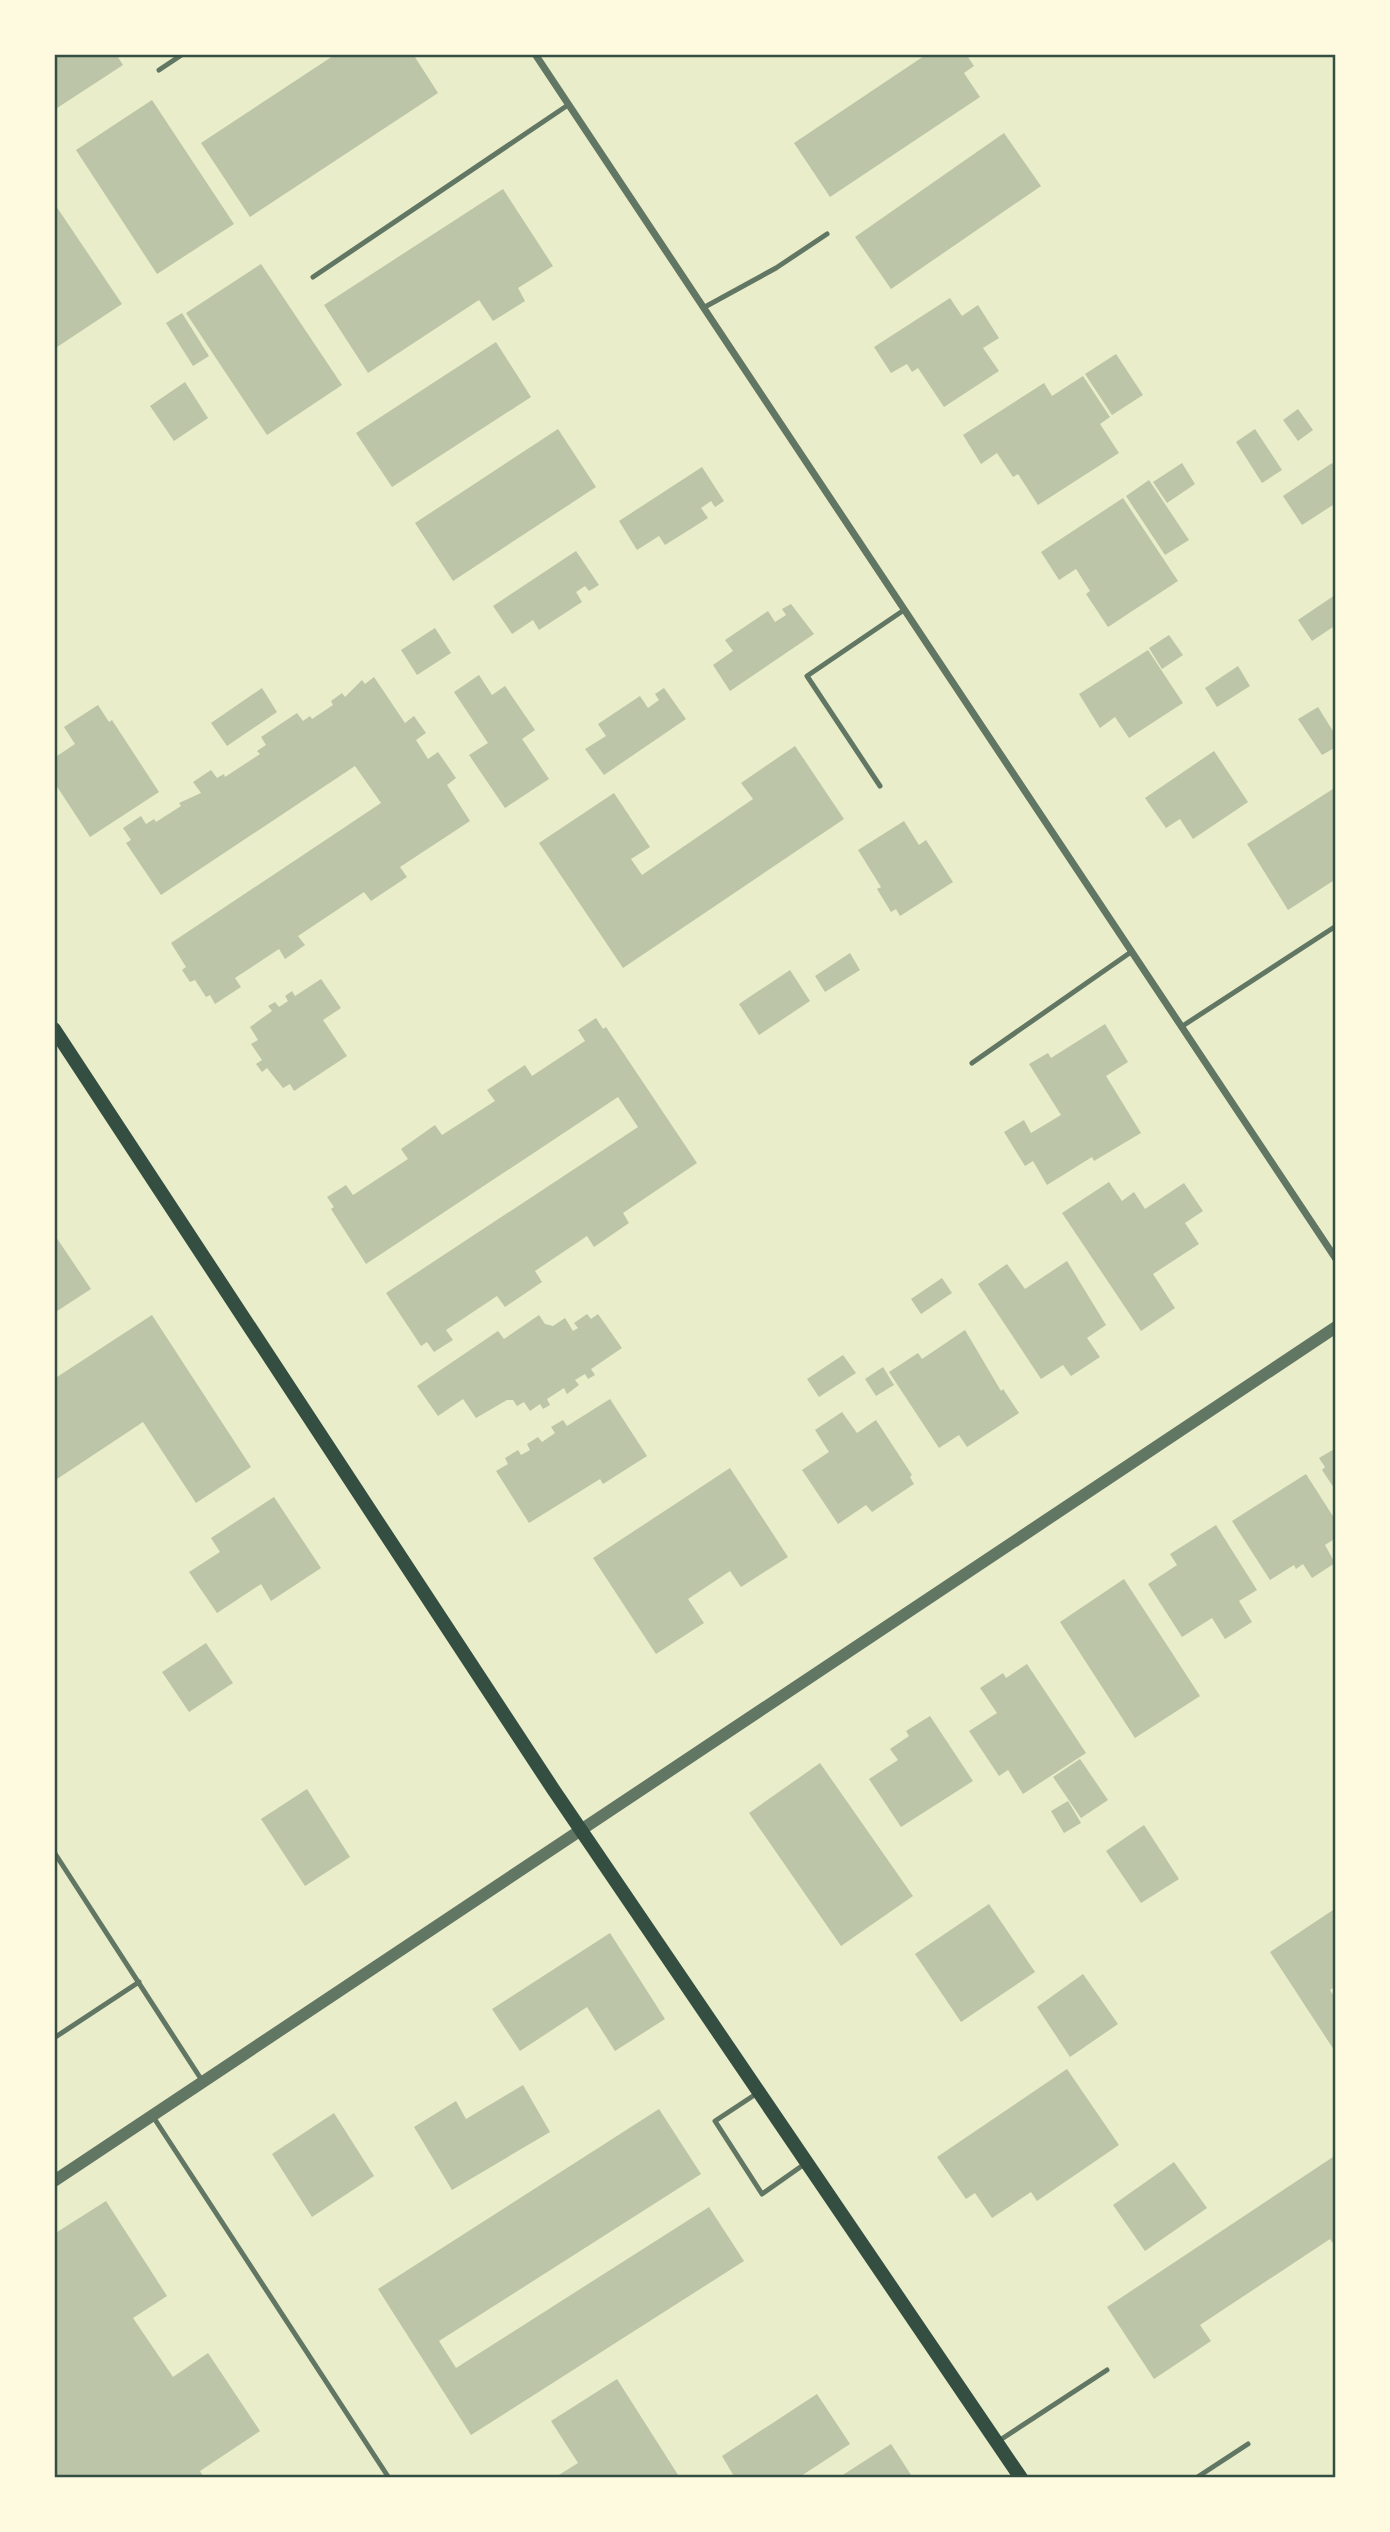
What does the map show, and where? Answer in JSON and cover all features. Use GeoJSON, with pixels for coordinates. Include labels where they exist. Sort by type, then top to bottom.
{"type":"FeatureCollection","features":[{"type":"Feature","properties":{"kind":"main road"},"geometry":{"type":"LineString","coordinates":[[54,1029],[579,1829],[1021,2478]]}},
{"type":"Feature","properties":{"kind":"street"},"geometry":{"type":"LineString","coordinates":[[535,54],[1336,1259]]}},
{"type":"Feature","properties":{"kind":"street"},"geometry":{"type":"LineString","coordinates":[[54,2181],[1336,1327]]}},
{"type":"Feature","properties":{"kind":"lane"},"geometry":{"type":"LineString","coordinates":[[159,70],[183,54]]}},
{"type":"Feature","properties":{"kind":"lane"},"geometry":{"type":"LineString","coordinates":[[313,276],[568,104]]}},
{"type":"Feature","properties":{"kind":"lane"},"geometry":{"type":"LineString","coordinates":[[703,307],[776,268],[827,234]]}},
{"type":"Feature","properties":{"kind":"lane"},"geometry":{"type":"LineString","coordinates":[[880,786],[807,676],[904,610]]}},
{"type":"Feature","properties":{"kind":"lane"},"geometry":{"type":"LineString","coordinates":[[1181,1027],[1336,926]]}},
{"type":"Feature","properties":{"kind":"lane"},"geometry":{"type":"LineString","coordinates":[[972,1063],[1131,952]]}},
{"type":"Feature","properties":{"kind":"lane"},"geometry":{"type":"LineString","coordinates":[[54,1852],[203,2082]]}},
{"type":"Feature","properties":{"kind":"lane"},"geometry":{"type":"LineString","coordinates":[[54,2038],[139,1982]]}},
{"type":"Feature","properties":{"kind":"lane"},"geometry":{"type":"LineString","coordinates":[[759,2092],[715,2121],[762,2194],[806,2163]]}},
{"type":"Feature","properties":{"kind":"lane"},"geometry":{"type":"LineString","coordinates":[[152,2115],[389,2478]]}},
{"type":"Feature","properties":{"kind":"lane"},"geometry":{"type":"LineString","coordinates":[[997,2442],[1107,2370]]}},
{"type":"Feature","properties":{"kind":"lane"},"geometry":{"type":"LineString","coordinates":[[1196,2478],[1248,2444]]}},
{"type":"Feature","properties":{"kind":"building"},"geometry":{"type":"Polygon","coordinates":[[[54,54],[116,54],[123,65],[54,110],[54,54]]]}},
{"type":"Feature","properties":{"kind":"building"},"geometry":{"type":"Polygon","coordinates":[[[336,54],[413,54],[438,93],[250,217],[201,143],[336,54]]]}},
{"type":"Feature","properties":{"kind":"building"},"geometry":{"type":"Polygon","coordinates":[[[927,54],[966,54],[974,66],[964,73],[980,97],[830,197],[794,143],[927,54]]]}},
{"type":"Feature","properties":{"kind":"building"},"geometry":{"type":"Polygon","coordinates":[[[152,100],[234,224],[157,274],[76,150],[152,100]]]}},
{"type":"Feature","properties":{"kind":"building"},"geometry":{"type":"Polygon","coordinates":[[[1004,133],[1041,186],[891,289],[855,237],[1004,133]]]}},
{"type":"Feature","properties":{"kind":"building"},"geometry":{"type":"Polygon","coordinates":[[[503,189],[553,266],[518,288],[525,301],[493,321],[479,300],[368,373],[324,305],[503,189]]]}},
{"type":"Feature","properties":{"kind":"building"},"geometry":{"type":"Polygon","coordinates":[[[54,203],[122,304],[54,349],[54,203]]]}},
{"type":"Feature","properties":{"kind":"building"},"geometry":{"type":"Polygon","coordinates":[[[261,264],[342,385],[267,435],[186,313],[261,264]]]}},
{"type":"Feature","properties":{"kind":"building"},"geometry":{"type":"Polygon","coordinates":[[[950,298],[962,316],[978,305],[999,338],[983,348],[999,371],[944,407],[918,368],[912,372],[907,364],[891,373],[874,347],[950,298]]]}},
{"type":"Feature","properties":{"kind":"building"},"geometry":{"type":"Polygon","coordinates":[[[182,313],[209,356],[193,366],[166,323],[182,313]]]}},
{"type":"Feature","properties":{"kind":"building"},"geometry":{"type":"Polygon","coordinates":[[[496,342],[531,397],[392,487],[356,433],[496,342]]]}},
{"type":"Feature","properties":{"kind":"building"},"geometry":{"type":"Polygon","coordinates":[[[1116,354],[1143,395],[1112,415],[1085,374],[1116,354]]]}},
{"type":"Feature","properties":{"kind":"building"},"geometry":{"type":"Polygon","coordinates":[[[1083,376],[1110,417],[1100,424],[1119,453],[1038,505],[1018,474],[1013,477],[997,453],[981,464],[963,435],[1044,383],[1052,396],[1083,376]]]}},
{"type":"Feature","properties":{"kind":"building"},"geometry":{"type":"Polygon","coordinates":[[[185,382],[208,418],[174,441],[150,406],[185,382]]]}},
{"type":"Feature","properties":{"kind":"building"},"geometry":{"type":"Polygon","coordinates":[[[1298,409],[1313,430],[1298,441],[1283,420],[1298,409]]]}},
{"type":"Feature","properties":{"kind":"building"},"geometry":{"type":"Polygon","coordinates":[[[558,429],[596,487],[453,581],[415,523],[558,429]]]}},
{"type":"Feature","properties":{"kind":"building"},"geometry":{"type":"Polygon","coordinates":[[[1255,429],[1282,470],[1262,483],[1236,442],[1255,429]]]}},
{"type":"Feature","properties":{"kind":"building"},"geometry":{"type":"Polygon","coordinates":[[[1182,463],[1195,484],[1167,503],[1153,482],[1182,463]]]}},
{"type":"Feature","properties":{"kind":"building"},"geometry":{"type":"Polygon","coordinates":[[[1332,463],[1336,469],[1336,503],[1302,525],[1283,496],[1332,463]]]}},
{"type":"Feature","properties":{"kind":"building"},"geometry":{"type":"Polygon","coordinates":[[[702,467],[724,501],[715,507],[711,501],[701,508],[708,518],[665,545],[659,536],[637,550],[619,521],[702,467]]]}},
{"type":"Feature","properties":{"kind":"building"},"geometry":{"type":"Polygon","coordinates":[[[1149,480],[1189,540],[1165,555],[1126,496],[1149,480]]]}},
{"type":"Feature","properties":{"kind":"building"},"geometry":{"type":"Polygon","coordinates":[[[1123,498],[1178,581],[1108,627],[1086,594],[1090,591],[1076,569],[1059,580],[1041,552],[1123,498]]]}},
{"type":"Feature","properties":{"kind":"building"},"geometry":{"type":"Polygon","coordinates":[[[576,551],[599,585],[589,591],[585,586],[576,592],[582,602],[539,630],[533,620],[512,634],[493,606],[576,551]]]}},
{"type":"Feature","properties":{"kind":"building"},"geometry":{"type":"Polygon","coordinates":[[[1335,595],[1336,625],[1312,641],[1298,620],[1335,595]]]}},
{"type":"Feature","properties":{"kind":"building"},"geometry":{"type":"Polygon","coordinates":[[[791,604],[814,634],[730,691],[713,665],[733,651],[725,640],[768,611],[775,622],[786,615],[782,609],[791,604]]]}},
{"type":"Feature","properties":{"kind":"building"},"geometry":{"type":"Polygon","coordinates":[[[435,628],[451,653],[417,675],[401,650],[435,628]]]}},
{"type":"Feature","properties":{"kind":"building"},"geometry":{"type":"Polygon","coordinates":[[[1169,635],[1183,655],[1162,669],[1149,648],[1169,635]]]}},
{"type":"Feature","properties":{"kind":"building"},"geometry":{"type":"Polygon","coordinates":[[[1148,650],[1183,703],[1129,738],[1115,717],[1100,728],[1079,694],[1148,650]]]}},
{"type":"Feature","properties":{"kind":"building"},"geometry":{"type":"Polygon","coordinates":[[[1238,666],[1250,686],[1217,707],[1205,688],[1238,666]]]}},
{"type":"Feature","properties":{"kind":"building"},"geometry":{"type":"Polygon","coordinates":[[[479,675],[492,695],[505,686],[535,730],[522,739],[549,779],[505,808],[469,755],[488,743],[454,692],[479,675]]]}},
{"type":"Feature","properties":{"kind":"building"},"geometry":{"type":"Polygon","coordinates":[[[374,677],[405,723],[414,716],[426,733],[416,740],[428,759],[438,752],[456,778],[447,785],[470,821],[400,867],[407,877],[371,901],[364,892],[298,936],[305,945],[285,959],[279,949],[235,978],[241,987],[215,1004],[210,995],[206,997],[195,980],[190,982],[182,970],[186,967],[171,943],[381,803],[355,766],[161,895],[126,843],[131,840],[123,828],[141,816],[146,824],[154,819],[156,822],[181,806],[179,803],[201,793],[193,782],[211,770],[217,778],[224,774],[225,777],[260,754],[257,751],[266,745],[261,737],[297,713],[303,721],[310,716],[312,719],[333,705],[331,701],[342,693],[345,697],[362,680],[365,684],[374,677]]]}},
{"type":"Feature","properties":{"kind":"building"},"geometry":{"type":"Polygon","coordinates":[[[262,688],[277,712],[227,746],[211,723],[262,688]]]}},
{"type":"Feature","properties":{"kind":"building"},"geometry":{"type":"Polygon","coordinates":[[[664,688],[686,719],[604,775],[585,749],[606,736],[598,724],[640,696],[648,708],[659,700],[655,694],[664,688]]]}},
{"type":"Feature","properties":{"kind":"building"},"geometry":{"type":"Polygon","coordinates":[[[98,705],[109,722],[112,720],[159,792],[90,837],[54,782],[54,758],[75,744],[64,727],[98,705]]]}},
{"type":"Feature","properties":{"kind":"building"},"geometry":{"type":"Polygon","coordinates":[[[1318,707],[1336,736],[1336,747],[1322,755],[1298,719],[1318,707]]]}},
{"type":"Feature","properties":{"kind":"building"},"geometry":{"type":"Polygon","coordinates":[[[795,746],[844,819],[623,968],[539,843],[614,793],[650,847],[631,859],[642,875],[753,799],[741,783],[795,746]]]}},
{"type":"Feature","properties":{"kind":"building"},"geometry":{"type":"Polygon","coordinates":[[[1214,751],[1248,802],[1193,839],[1180,819],[1166,828],[1145,798],[1214,751]]]}},
{"type":"Feature","properties":{"kind":"building"},"geometry":{"type":"Polygon","coordinates":[[[1336,787],[1336,879],[1288,910],[1247,844],[1336,787]]]}},
{"type":"Feature","properties":{"kind":"building"},"geometry":{"type":"Polygon","coordinates":[[[904,821],[919,845],[926,840],[953,882],[900,916],[896,909],[891,912],[877,889],[881,887],[858,850],[904,821]]]}},
{"type":"Feature","properties":{"kind":"building"},"geometry":{"type":"Polygon","coordinates":[[[850,953],[860,970],[825,992],[815,976],[850,953]]]}},
{"type":"Feature","properties":{"kind":"building"},"geometry":{"type":"Polygon","coordinates":[[[790,970],[810,1001],[759,1035],[739,1004],[790,970]]]}},
{"type":"Feature","properties":{"kind":"building"},"geometry":{"type":"Polygon","coordinates":[[[321,979],[341,1008],[323,1020],[347,1056],[294,1091],[290,1084],[283,1088],[267,1068],[262,1072],[256,1064],[262,1060],[251,1044],[258,1040],[250,1027],[272,1011],[268,1006],[275,1002],[279,1007],[288,1001],[285,996],[292,991],[295,996],[321,979]]]}},
{"type":"Feature","properties":{"kind":"building"},"geometry":{"type":"Polygon","coordinates":[[[596,1018],[603,1029],[606,1027],[697,1163],[623,1213],[629,1223],[594,1247],[587,1236],[535,1271],[542,1282],[505,1307],[497,1296],[446,1330],[453,1340],[434,1352],[427,1342],[421,1346],[386,1293],[638,1127],[618,1097],[366,1264],[331,1209],[334,1207],[327,1197],[346,1185],[353,1195],[408,1159],[401,1149],[435,1125],[442,1135],[495,1101],[487,1090],[525,1065],[532,1076],[585,1041],[578,1030],[596,1018]]]}},
{"type":"Feature","properties":{"kind":"building"},"geometry":{"type":"Polygon","coordinates":[[[1105,1024],[1128,1062],[1106,1076],[1141,1133],[1094,1161],[1092,1157],[1047,1185],[1033,1161],[1025,1166],[1004,1132],[1024,1120],[1031,1133],[1061,1115],[1029,1064],[1048,1053],[1051,1058],[1105,1024]]]}},
{"type":"Feature","properties":{"kind":"building"},"geometry":{"type":"Polygon","coordinates":[[[1109,1182],[1122,1201],[1134,1192],[1145,1209],[1184,1183],[1203,1211],[1185,1223],[1199,1244],[1153,1274],[1175,1308],[1141,1331],[1062,1213],[1109,1182]]]}},
{"type":"Feature","properties":{"kind":"building"},"geometry":{"type":"Polygon","coordinates":[[[54,1234],[91,1289],[54,1313],[54,1234]]]}},
{"type":"Feature","properties":{"kind":"building"},"geometry":{"type":"Polygon","coordinates":[[[1067,1261],[1106,1325],[1087,1338],[1100,1357],[1071,1376],[1063,1365],[1041,1379],[978,1284],[1007,1264],[1025,1289],[1067,1261]]]}},
{"type":"Feature","properties":{"kind":"building"},"geometry":{"type":"Polygon","coordinates":[[[942,1278],[952,1293],[921,1314],[911,1299],[942,1278]]]}},
{"type":"Feature","properties":{"kind":"building"},"geometry":{"type":"Polygon","coordinates":[[[587,1314],[591,1319],[598,1314],[622,1348],[591,1369],[595,1375],[588,1379],[585,1374],[575,1380],[579,1385],[567,1394],[564,1388],[547,1399],[550,1405],[543,1409],[540,1404],[530,1411],[524,1402],[517,1406],[513,1400],[507,1400],[476,1418],[463,1399],[438,1416],[417,1386],[498,1331],[504,1339],[539,1315],[545,1324],[553,1326],[565,1318],[573,1331],[578,1328],[574,1323],[587,1314]]]}},
{"type":"Feature","properties":{"kind":"building"},"geometry":{"type":"Polygon","coordinates":[[[152,1315],[251,1467],[196,1503],[143,1422],[54,1481],[54,1379],[152,1315]]]}},
{"type":"Feature","properties":{"kind":"building"},"geometry":{"type":"Polygon","coordinates":[[[965,1330],[1001,1391],[1003,1389],[1019,1413],[967,1447],[959,1435],[939,1448],[889,1372],[918,1353],[922,1359],[965,1330]]]}},
{"type":"Feature","properties":{"kind":"building"},"geometry":{"type":"Polygon","coordinates":[[[843,1355],[856,1373],[819,1397],[807,1379],[843,1355]]]}},
{"type":"Feature","properties":{"kind":"building"},"geometry":{"type":"Polygon","coordinates":[[[883,1367],[894,1385],[876,1396],[865,1379],[883,1367]]]}},
{"type":"Feature","properties":{"kind":"building"},"geometry":{"type":"Polygon","coordinates":[[[610,1399],[647,1456],[603,1484],[600,1479],[529,1523],[496,1471],[508,1464],[505,1458],[518,1450],[521,1455],[530,1450],[527,1444],[538,1437],[542,1442],[555,1433],[551,1427],[563,1420],[567,1426],[610,1399]]]}},
{"type":"Feature","properties":{"kind":"building"},"geometry":{"type":"Polygon","coordinates":[[[842,1412],[857,1433],[876,1420],[912,1475],[910,1477],[914,1484],[872,1512],[866,1505],[838,1524],[802,1470],[829,1452],[815,1430],[842,1412]]]}},
{"type":"Feature","properties":{"kind":"building"},"geometry":{"type":"Polygon","coordinates":[[[1336,1448],[1336,1491],[1322,1470],[1325,1467],[1319,1458],[1336,1448]]]}},
{"type":"Feature","properties":{"kind":"building"},"geometry":{"type":"Polygon","coordinates":[[[730,1468],[788,1557],[741,1587],[730,1571],[688,1599],[704,1623],[656,1654],[593,1558],[730,1468]]]}},
{"type":"Feature","properties":{"kind":"building"},"geometry":{"type":"Polygon","coordinates":[[[1306,1474],[1336,1521],[1336,1538],[1325,1545],[1335,1563],[1312,1578],[1303,1564],[1296,1569],[1294,1565],[1270,1580],[1232,1521],[1306,1474]]]}},
{"type":"Feature","properties":{"kind":"building"},"geometry":{"type":"Polygon","coordinates":[[[274,1497],[321,1568],[271,1601],[261,1584],[217,1613],[189,1572],[220,1552],[211,1538],[274,1497]]]}},
{"type":"Feature","properties":{"kind":"building"},"geometry":{"type":"Polygon","coordinates":[[[1216,1525],[1257,1590],[1239,1601],[1252,1622],[1225,1639],[1212,1618],[1182,1637],[1148,1584],[1177,1565],[1170,1554],[1216,1525]]]}},
{"type":"Feature","properties":{"kind":"building"},"geometry":{"type":"Polygon","coordinates":[[[1124,1579],[1200,1696],[1135,1738],[1060,1622],[1124,1579]]]}},
{"type":"Feature","properties":{"kind":"building"},"geometry":{"type":"Polygon","coordinates":[[[206,1643],[233,1683],[189,1712],[162,1672],[206,1643]]]}},
{"type":"Feature","properties":{"kind":"building"},"geometry":{"type":"Polygon","coordinates":[[[1027,1664],[1086,1753],[1023,1794],[1008,1770],[999,1776],[969,1731],[997,1713],[980,1688],[1003,1673],[1006,1678],[1027,1664]]]}},
{"type":"Feature","properties":{"kind":"building"},"geometry":{"type":"Polygon","coordinates":[[[930,1716],[973,1781],[901,1827],[869,1779],[898,1760],[890,1749],[909,1736],[906,1731],[930,1716]]]}},
{"type":"Feature","properties":{"kind":"building"},"geometry":{"type":"Polygon","coordinates":[[[1080,1759],[1108,1800],[1081,1818],[1053,1777],[1080,1759]]]}},
{"type":"Feature","properties":{"kind":"building"},"geometry":{"type":"Polygon","coordinates":[[[820,1763],[913,1896],[841,1946],[749,1813],[820,1763]]]}},
{"type":"Feature","properties":{"kind":"building"},"geometry":{"type":"Polygon","coordinates":[[[307,1789],[350,1857],[305,1886],[261,1819],[307,1789]]]}},
{"type":"Feature","properties":{"kind":"building"},"geometry":{"type":"Polygon","coordinates":[[[1068,1801],[1081,1823],[1064,1833],[1051,1811],[1068,1801]]]}},
{"type":"Feature","properties":{"kind":"building"},"geometry":{"type":"Polygon","coordinates":[[[1144,1825],[1179,1879],[1141,1903],[1106,1851],[1144,1825]]]}},
{"type":"Feature","properties":{"kind":"building"},"geometry":{"type":"Polygon","coordinates":[[[989,1904],[1035,1972],[961,2022],[915,1954],[989,1904]]]}},
{"type":"Feature","properties":{"kind":"building"},"geometry":{"type":"Polygon","coordinates":[[[1336,1908],[1336,1986],[1330,1990],[1336,1999],[1336,2053],[1270,1952],[1336,1908]]]}},
{"type":"Feature","properties":{"kind":"building"},"geometry":{"type":"Polygon","coordinates":[[[610,1933],[665,2019],[615,2051],[587,2007],[520,2051],[492,2009],[610,1933]]]}},
{"type":"Feature","properties":{"kind":"building"},"geometry":{"type":"Polygon","coordinates":[[[1083,1974],[1118,2024],[1070,2057],[1037,2007],[1083,1974]]]}},
{"type":"Feature","properties":{"kind":"building"},"geometry":{"type":"Polygon","coordinates":[[[1067,2069],[1119,2145],[1037,2201],[1031,2192],[992,2218],[975,2193],[966,2199],[937,2157],[1067,2069]]]}},
{"type":"Feature","properties":{"kind":"building"},"geometry":{"type":"Polygon","coordinates":[[[523,2085],[550,2132],[452,2190],[414,2127],[456,2101],[466,2119],[523,2085]]]}},
{"type":"Feature","properties":{"kind":"building"},"geometry":{"type":"Polygon","coordinates":[[[659,2109],[701,2174],[439,2341],[456,2368],[709,2207],[744,2261],[471,2435],[378,2289],[659,2109]]]}},
{"type":"Feature","properties":{"kind":"building"},"geometry":{"type":"Polygon","coordinates":[[[334,2113],[374,2176],[312,2217],[272,2154],[334,2113]]]}},
{"type":"Feature","properties":{"kind":"building"},"geometry":{"type":"Polygon","coordinates":[[[1336,2155],[1336,2248],[1330,2239],[1200,2325],[1211,2341],[1154,2379],[1107,2307],[1336,2155]]]}},
{"type":"Feature","properties":{"kind":"building"},"geometry":{"type":"Polygon","coordinates":[[[1174,2162],[1207,2208],[1145,2251],[1113,2205],[1174,2162]]]}},
{"type":"Feature","properties":{"kind":"building"},"geometry":{"type":"Polygon","coordinates":[[[106,2201],[167,2296],[133,2318],[173,2377],[208,2353],[260,2431],[200,2471],[204,2478],[54,2478],[54,2234],[106,2201]]]}},
{"type":"Feature","properties":{"kind":"building"},"geometry":{"type":"Polygon","coordinates":[[[617,2379],[680,2478],[554,2478],[578,2463],[551,2421],[617,2379]]]}},
{"type":"Feature","properties":{"kind":"building"},"geometry":{"type":"Polygon","coordinates":[[[817,2394],[850,2444],[798,2478],[735,2478],[722,2456],[817,2394]]]}},
{"type":"Feature","properties":{"kind":"building"},"geometry":{"type":"Polygon","coordinates":[[[891,2444],[913,2478],[838,2478],[891,2444]]]}}]}
